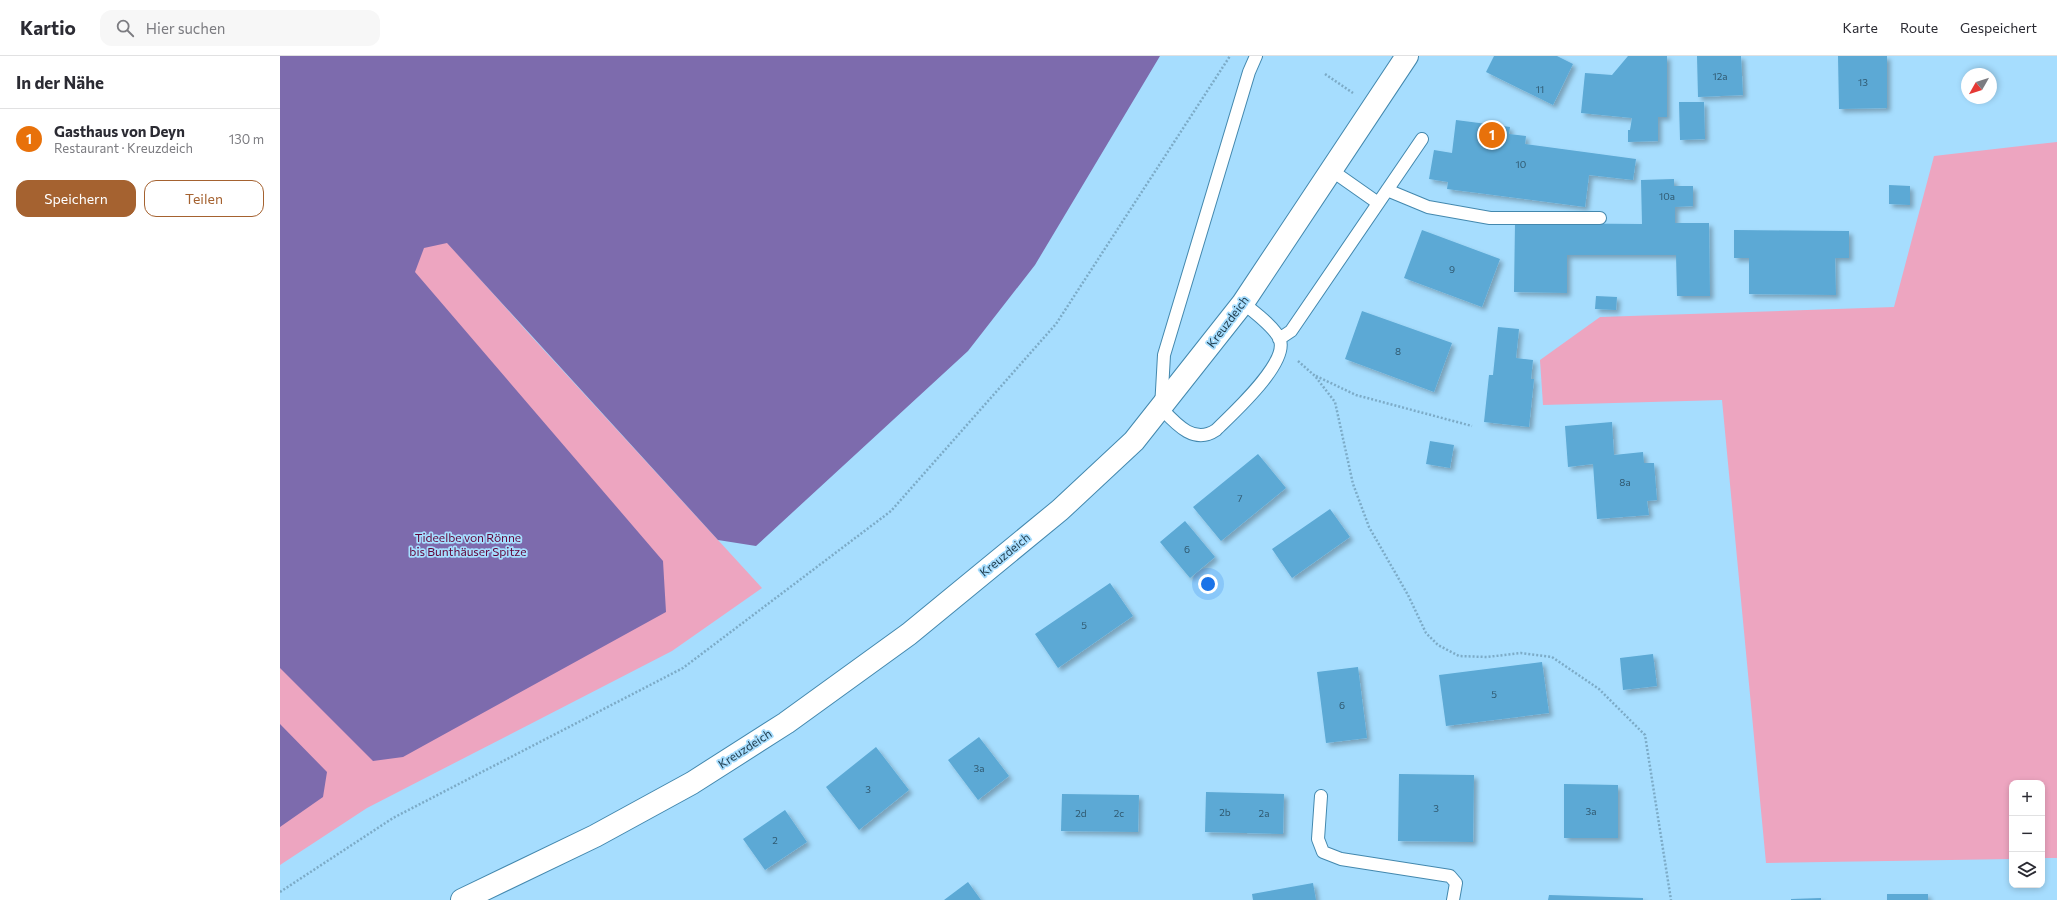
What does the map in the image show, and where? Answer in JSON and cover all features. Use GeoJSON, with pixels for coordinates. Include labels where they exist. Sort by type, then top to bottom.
{"type":"FeatureCollection","features":[{"type":"Feature","properties":{"kind":"street","name":"Kreuzdeich"},"geometry":{"type":"LineString","coordinates":[[462,900],[595,836],[685,787],[786,723],[908,634],[1060,510],[1134,441],[1244,303],[1407,56]]}},
{"type":"Feature","properties":{"kind":"lane"},"geometry":{"type":"LineString","coordinates":[[1256,56],[1249,72],[1164,355],[1161,408],[1182,430],[1200,436],[1211,434],[1252,394],[1276,362],[1280,343],[1291,332],[1422,139]]}},
{"type":"Feature","properties":{"kind":"lane"},"geometry":{"type":"LineString","coordinates":[[1331,170],[1378,203]]}},
{"type":"Feature","properties":{"kind":"lane"},"geometry":{"type":"LineString","coordinates":[[1387,190],[1428,207],[1490,218],[1600,218]]}},
{"type":"Feature","properties":{"kind":"lane"},"geometry":{"type":"LineString","coordinates":[[1244,303],[1264,321],[1280,343]]}},
{"type":"Feature","properties":{"kind":"lane"},"geometry":{"type":"LineString","coordinates":[[1321,796],[1318,839],[1323,852],[1341,859],[1450,876],[1456,883],[1453,900]]}},
{"type":"Feature","properties":{"kind":"path"},"geometry":{"type":"LineString","coordinates":[[280,892],[393,818],[683,668],[891,511],[1056,324],[1230,56]]}},
{"type":"Feature","properties":{"kind":"path"},"geometry":{"type":"LineString","coordinates":[[1325,74],[1374,106]]}},
{"type":"Feature","properties":{"kind":"path"},"geometry":{"type":"LineString","coordinates":[[1280,343],[1315,376],[1335,402],[1352,484],[1369,527],[1408,595],[1426,633],[1438,646],[1459,656],[1487,657],[1521,653],[1552,657],[1599,689],[1645,735],[1671,900]]}},
{"type":"Feature","properties":{"kind":"path"},"geometry":{"type":"LineString","coordinates":[[1315,376],[1356,395],[1472,426]]}},
{"type":"Feature","properties":{"kind":"green space","name":"Tideelbe von Rönne bis Bunthäuser Spitze"},"geometry":{"type":"Polygon","coordinates":[[[280,56],[531,336],[762,588],[672,651],[367,808],[280,865],[280,56]]]}},
{"type":"Feature","properties":{"kind":"green space"},"geometry":{"type":"Polygon","coordinates":[[[2057,142],[2057,858],[2045,858],[2045,780],[2009,780],[2009,859],[1766,863],[1722,400],[1543,405],[1540,360],[1600,317],[1894,307],[1934,156],[2057,142]]]}},
{"type":"Feature","properties":{"kind":"shaded area"},"geometry":{"type":"Polygon","coordinates":[[[280,56],[1160,56],[1035,265],[968,351],[756,546],[718,540],[447,243],[424,248],[415,272],[663,561],[666,612],[403,757],[373,761],[280,668],[280,56]]]}},
{"type":"Feature","properties":{"kind":"shaded area"},"geometry":{"type":"Polygon","coordinates":[[[280,724],[327,772],[323,797],[280,827],[280,724]]]}},
{"type":"Feature","properties":{"kind":"building"},"geometry":{"type":"Polygon","coordinates":[[[1494,56],[1557,56],[1573,64],[1553,105],[1486,72],[1494,56]]]}},
{"type":"Feature","properties":{"kind":"building"},"geometry":{"type":"Polygon","coordinates":[[[1628,56],[1667,56],[1667,117],[1658,117],[1658,141],[1628,142],[1628,130],[1630,130],[1632,118],[1581,113],[1585,73],[1612,75],[1628,56]]]}},
{"type":"Feature","properties":{"kind":"building"},"geometry":{"type":"Polygon","coordinates":[[[1697,56],[1741,56],[1743,95],[1698,97],[1697,56]]]}},
{"type":"Feature","properties":{"kind":"building"},"geometry":{"type":"Polygon","coordinates":[[[1838,56],[1887,56],[1887,108],[1839,109],[1838,56]]]}},
{"type":"Feature","properties":{"kind":"building"},"geometry":{"type":"Polygon","coordinates":[[[1679,102],[1704,102],[1705,139],[1680,140],[1679,102]]]}},
{"type":"Feature","properties":{"kind":"building"},"geometry":{"type":"Polygon","coordinates":[[[1456,120],[1510,127],[1509,134],[1526,136],[1525,144],[1636,159],[1633,180],[1589,175],[1585,207],[1447,189],[1448,182],[1429,179],[1434,150],[1452,153],[1456,120]]]}},
{"type":"Feature","properties":{"kind":"building"},"geometry":{"type":"Polygon","coordinates":[[[1674,179],[1674,186],[1693,186],[1693,206],[1675,207],[1675,223],[1709,223],[1710,296],[1677,296],[1676,255],[1567,255],[1567,293],[1514,292],[1515,223],[1642,224],[1641,180],[1674,179]]]}},
{"type":"Feature","properties":{"kind":"building"},"geometry":{"type":"Polygon","coordinates":[[[1889,185],[1910,186],[1910,205],[1889,204],[1889,185]]]}},
{"type":"Feature","properties":{"kind":"building"},"geometry":{"type":"Polygon","coordinates":[[[1422,230],[1500,259],[1482,307],[1404,278],[1422,230]]]}},
{"type":"Feature","properties":{"kind":"building"},"geometry":{"type":"Polygon","coordinates":[[[1734,230],[1849,231],[1849,258],[1835,258],[1836,295],[1749,294],[1749,258],[1734,258],[1734,230]]]}},
{"type":"Feature","properties":{"kind":"building"},"geometry":{"type":"Polygon","coordinates":[[[1596,296],[1617,297],[1616,310],[1595,309],[1596,296]]]}},
{"type":"Feature","properties":{"kind":"building"},"geometry":{"type":"Polygon","coordinates":[[[1362,311],[1452,343],[1434,392],[1345,359],[1362,311]]]}},
{"type":"Feature","properties":{"kind":"building"},"geometry":{"type":"Polygon","coordinates":[[[1498,327],[1519,329],[1516,358],[1533,360],[1531,379],[1534,379],[1529,427],[1484,422],[1489,375],[1493,375],[1498,327]]]}},
{"type":"Feature","properties":{"kind":"building"},"geometry":{"type":"Polygon","coordinates":[[[1612,422],[1614,455],[1643,452],[1644,463],[1654,463],[1657,500],[1647,501],[1649,515],[1597,519],[1593,464],[1568,467],[1565,426],[1612,422]]]}},
{"type":"Feature","properties":{"kind":"building"},"geometry":{"type":"Polygon","coordinates":[[[1430,441],[1454,445],[1450,468],[1426,464],[1430,441]]]}},
{"type":"Feature","properties":{"kind":"building"},"geometry":{"type":"Polygon","coordinates":[[[1258,454],[1286,488],[1221,541],[1193,507],[1258,454]]]}},
{"type":"Feature","properties":{"kind":"building"},"geometry":{"type":"Polygon","coordinates":[[[1330,509],[1350,537],[1292,578],[1272,549],[1330,509]]]}},
{"type":"Feature","properties":{"kind":"building"},"geometry":{"type":"Polygon","coordinates":[[[1185,521],[1215,557],[1190,578],[1160,542],[1185,521]]]}},
{"type":"Feature","properties":{"kind":"building"},"geometry":{"type":"Polygon","coordinates":[[[1110,583],[1133,616],[1058,668],[1035,634],[1110,583]]]}},
{"type":"Feature","properties":{"kind":"building"},"geometry":{"type":"Polygon","coordinates":[[[1653,654],[1657,686],[1623,690],[1620,658],[1653,654]]]}},
{"type":"Feature","properties":{"kind":"building"},"geometry":{"type":"Polygon","coordinates":[[[1542,662],[1549,713],[1446,726],[1439,675],[1542,662]]]}},
{"type":"Feature","properties":{"kind":"building"},"geometry":{"type":"Polygon","coordinates":[[[1358,667],[1367,738],[1326,743],[1317,672],[1358,667]]]}},
{"type":"Feature","properties":{"kind":"building"},"geometry":{"type":"Polygon","coordinates":[[[979,737],[1009,776],[978,800],[948,760],[979,737]]]}},
{"type":"Feature","properties":{"kind":"building"},"geometry":{"type":"Polygon","coordinates":[[[876,747],[909,790],[859,830],[826,787],[876,747]]]}},
{"type":"Feature","properties":{"kind":"building"},"geometry":{"type":"Polygon","coordinates":[[[1399,774],[1474,775],[1473,842],[1398,841],[1399,774]]]}},
{"type":"Feature","properties":{"kind":"building"},"geometry":{"type":"Polygon","coordinates":[[[1564,784],[1618,785],[1618,838],[1564,838],[1564,784]]]}},
{"type":"Feature","properties":{"kind":"building"},"geometry":{"type":"Polygon","coordinates":[[[1206,792],[1284,794],[1283,834],[1205,832],[1206,792]]]}},
{"type":"Feature","properties":{"kind":"building"},"geometry":{"type":"Polygon","coordinates":[[[1062,794],[1139,795],[1138,832],[1061,831],[1062,794]]]}},
{"type":"Feature","properties":{"kind":"building"},"geometry":{"type":"Polygon","coordinates":[[[785,810],[807,842],[765,870],[743,839],[785,810]]]}},
{"type":"Feature","properties":{"kind":"building"},"geometry":{"type":"Polygon","coordinates":[[[968,882],[981,900],[944,900],[968,882]]]}},
{"type":"Feature","properties":{"kind":"building"},"geometry":{"type":"Polygon","coordinates":[[[1313,883],[1316,900],[1253,900],[1252,894],[1313,883]]]}},
{"type":"Feature","properties":{"kind":"building"},"geometry":{"type":"Polygon","coordinates":[[[1887,894],[1928,894],[1928,900],[1887,900],[1887,894]]]}},
{"type":"Feature","properties":{"kind":"building"},"geometry":{"type":"Polygon","coordinates":[[[1549,895],[1643,898],[1643,900],[1548,900],[1549,895]]]}},
{"type":"Feature","properties":{"kind":"building"},"geometry":{"type":"Polygon","coordinates":[[[1821,898],[1821,900],[1791,900],[1791,899],[1821,898]]]}},
{"type":"Feature","properties":{"kind":"place","name":"Gasthaus von Deyn"},"geometry":{"type":"Point","coordinates":[1492,135]}}]}
